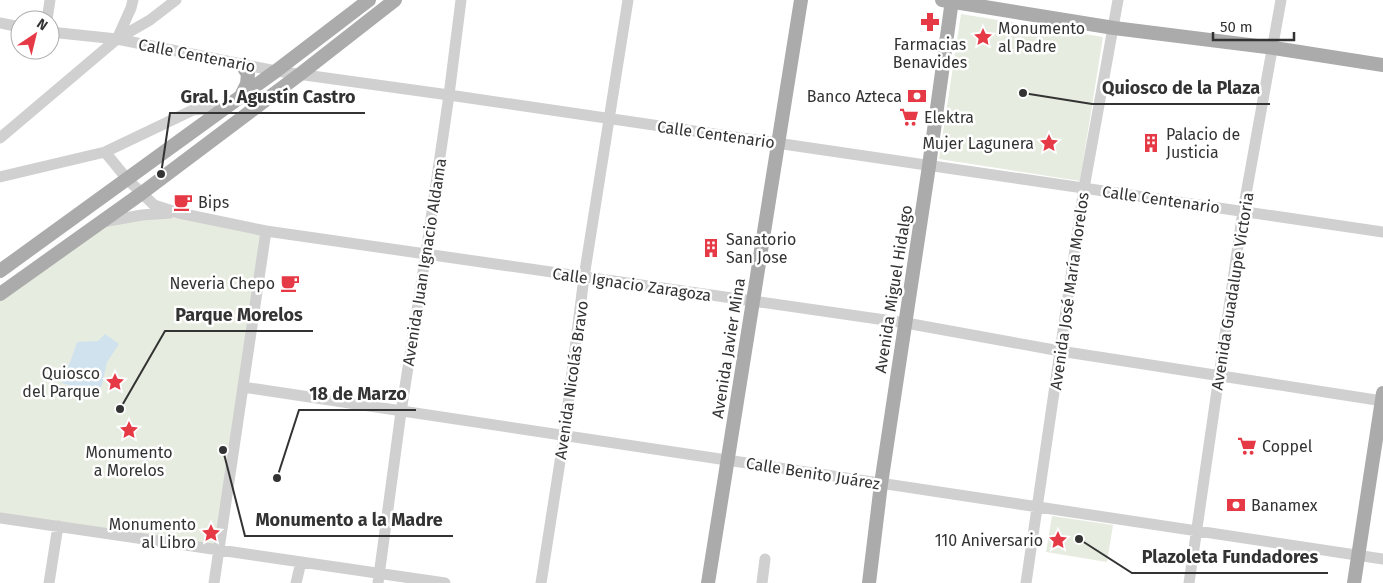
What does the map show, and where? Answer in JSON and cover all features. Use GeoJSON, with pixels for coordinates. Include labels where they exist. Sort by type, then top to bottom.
{"type":"FeatureCollection","features":[{"type":"Feature","properties":{"kind":"main road"},"geometry":{"type":"LineString","coordinates":[[0,271],[240,98],[369,0]]}},
{"type":"Feature","properties":{"kind":"main road"},"geometry":{"type":"LineString","coordinates":[[0,294],[142,193],[395,0]]}},
{"type":"Feature","properties":{"kind":"main road","name":"Avenida Javier Mina"},"geometry":{"type":"LineString","coordinates":[[708,583],[801,0]]}},
{"type":"Feature","properties":{"kind":"main road"},"geometry":{"type":"LineString","coordinates":[[949,0],[1114,28],[1274,48],[1383,65]]}},
{"type":"Feature","properties":{"kind":"main road","name":"Avenida Miguel Hidalgo"},"geometry":{"type":"LineString","coordinates":[[869,583],[880,484],[929,166],[949,0]]}},
{"type":"Feature","properties":{"kind":"main road"},"geometry":{"type":"LineString","coordinates":[[304,50],[323,56]]}},
{"type":"Feature","properties":{"kind":"main road"},"geometry":{"type":"LineString","coordinates":[[240,98],[247,84],[248,74],[242,65]]}},
{"type":"Feature","properties":{"kind":"main road"},"geometry":{"type":"LineString","coordinates":[[1354,583],[1383,398]]}},
{"type":"Feature","properties":{"kind":"street"},"geometry":{"type":"LineString","coordinates":[[117,39],[133,0]]}},
{"type":"Feature","properties":{"kind":"street"},"geometry":{"type":"LineString","coordinates":[[0,138],[117,39],[150,20],[176,0]]}},
{"type":"Feature","properties":{"kind":"street","name":"Avenida Juan Ignacio Aldama"},"geometry":{"type":"LineString","coordinates":[[379,578],[401,412],[426,253],[461,0]]}},
{"type":"Feature","properties":{"kind":"street","name":"Avenida Nicolás Bravo"},"geometry":{"type":"LineString","coordinates":[[541,583],[564,436],[584,277],[628,0]]}},
{"type":"Feature","properties":{"kind":"street","name":"Avenida José María Morelos"},"geometry":{"type":"LineString","coordinates":[[1026,583],[1084,188],[1118,0]]}},
{"type":"Feature","properties":{"kind":"street","name":"Avenida Guadalupe Victoria"},"geometry":{"type":"LineString","coordinates":[[1190,583],[1243,211],[1274,48],[1281,0]]}},
{"type":"Feature","properties":{"kind":"street","name":"Calle Centenario"},"geometry":{"type":"LineString","coordinates":[[60,33],[117,39],[299,75],[610,118],[1383,232]]}},
{"type":"Feature","properties":{"kind":"street"},"geometry":{"type":"LineString","coordinates":[[0,177],[105,152],[193,110],[225,108]]}},
{"type":"Feature","properties":{"kind":"street","name":"Calle Ignacio Zaragoza"},"geometry":{"type":"LineString","coordinates":[[105,152],[154,205],[178,213],[266,231],[906,323],[1060,351],[1383,398]]}},
{"type":"Feature","properties":{"kind":"street","name":"Calle Ignacio Zaragoza"},"geometry":{"type":"LineString","coordinates":[[100,223],[142,215],[178,213]]}},
{"type":"Feature","properties":{"kind":"street"},"geometry":{"type":"LineString","coordinates":[[214,583],[266,231]]}},
{"type":"Feature","properties":{"kind":"street","name":"Calle Benito Juárez"},"geometry":{"type":"LineString","coordinates":[[243,387],[1383,559]]}},
{"type":"Feature","properties":{"kind":"street"},"geometry":{"type":"LineString","coordinates":[[0,518],[220,549],[301,562],[379,578],[445,583]]}},
{"type":"Feature","properties":{"kind":"street"},"geometry":{"type":"LineString","coordinates":[[49,583],[58,526]]}},
{"type":"Feature","properties":{"kind":"street"},"geometry":{"type":"LineString","coordinates":[[762,583],[765,559]]}},
{"type":"Feature","properties":{"kind":"street"},"geometry":{"type":"LineString","coordinates":[[296,583],[301,562]]}},
{"type":"Feature","properties":{"kind":"shaded area"},"geometry":{"type":"Polygon","coordinates":[[[961,14],[1103,37],[1080,181],[939,159],[961,14]]]}},
{"type":"Feature","properties":{"kind":"shaded area"},"geometry":{"type":"Polygon","coordinates":[[[174,217],[266,231],[220,549],[0,518],[0,300],[97,229],[121,222],[174,217]]]}},
{"type":"Feature","properties":{"kind":"shaded area"},"geometry":{"type":"Polygon","coordinates":[[[1052,516],[1113,525],[1107,562],[1046,552],[1052,516]]]}},
{"type":"Feature","properties":{"kind":"water"},"geometry":{"type":"Polygon","coordinates":[[[105,334],[119,344],[107,362],[102,385],[93,394],[60,382],[71,360],[77,342],[98,341],[105,334]]]}},
{"type":"Feature","properties":{"kind":"place","name":"Farmacias Benavides"},"geometry":{"type":"Point","coordinates":[930,22]}},
{"type":"Feature","properties":{"kind":"place","name":"Monumento al Padre"},"geometry":{"type":"Point","coordinates":[983,37]}},
{"type":"Feature","properties":{"kind":"place","name":"Quiosco de la Plaza"},"geometry":{"type":"Point","coordinates":[1023,93]}},
{"type":"Feature","properties":{"kind":"place","name":"Banco Azteca"},"geometry":{"type":"Point","coordinates":[917,96]}},
{"type":"Feature","properties":{"kind":"place","name":"Elektra"},"geometry":{"type":"Point","coordinates":[909,117]}},
{"type":"Feature","properties":{"kind":"place","name":"Mujer Lagunera"},"geometry":{"type":"Point","coordinates":[1049,143]}},
{"type":"Feature","properties":{"kind":"place","name":"Palacio de Justicia"},"geometry":{"type":"Point","coordinates":[1151,143]}},
{"type":"Feature","properties":{"kind":"place","name":"Gral. J. Agustín Castro"},"geometry":{"type":"Point","coordinates":[161,174]}},
{"type":"Feature","properties":{"kind":"place","name":"Bips"},"geometry":{"type":"Point","coordinates":[183,202]}},
{"type":"Feature","properties":{"kind":"place","name":"Sanatorio San Jose"},"geometry":{"type":"Point","coordinates":[711,248]}},
{"type":"Feature","properties":{"kind":"place","name":"Neveria Chepo"},"geometry":{"type":"Point","coordinates":[290,283]}},
{"type":"Feature","properties":{"kind":"place","name":"Quiosco del Parque"},"geometry":{"type":"Point","coordinates":[115,382]}},
{"type":"Feature","properties":{"kind":"place","name":"Parque Morelos"},"geometry":{"type":"Point","coordinates":[120,409]}},
{"type":"Feature","properties":{"kind":"place","name":"Monumento a Morelos"},"geometry":{"type":"Point","coordinates":[129,430]}},
{"type":"Feature","properties":{"kind":"place","name":"Coppel"},"geometry":{"type":"Point","coordinates":[1247,446]}},
{"type":"Feature","properties":{"kind":"place","name":"Monumento a la Madre"},"geometry":{"type":"Point","coordinates":[223,450]}},
{"type":"Feature","properties":{"kind":"place","name":"18 de Marzo"},"geometry":{"type":"Point","coordinates":[277,478]}},
{"type":"Feature","properties":{"kind":"place","name":"Banamex"},"geometry":{"type":"Point","coordinates":[1236,505]}},
{"type":"Feature","properties":{"kind":"place","name":"Monumento al Libro"},"geometry":{"type":"Point","coordinates":[211,533]}},
{"type":"Feature","properties":{"kind":"place","name":"Plazoleta Fundadores"},"geometry":{"type":"Point","coordinates":[1079,539]}},
{"type":"Feature","properties":{"kind":"place","name":"110 Aniversario"},"geometry":{"type":"Point","coordinates":[1058,540]}}]}
